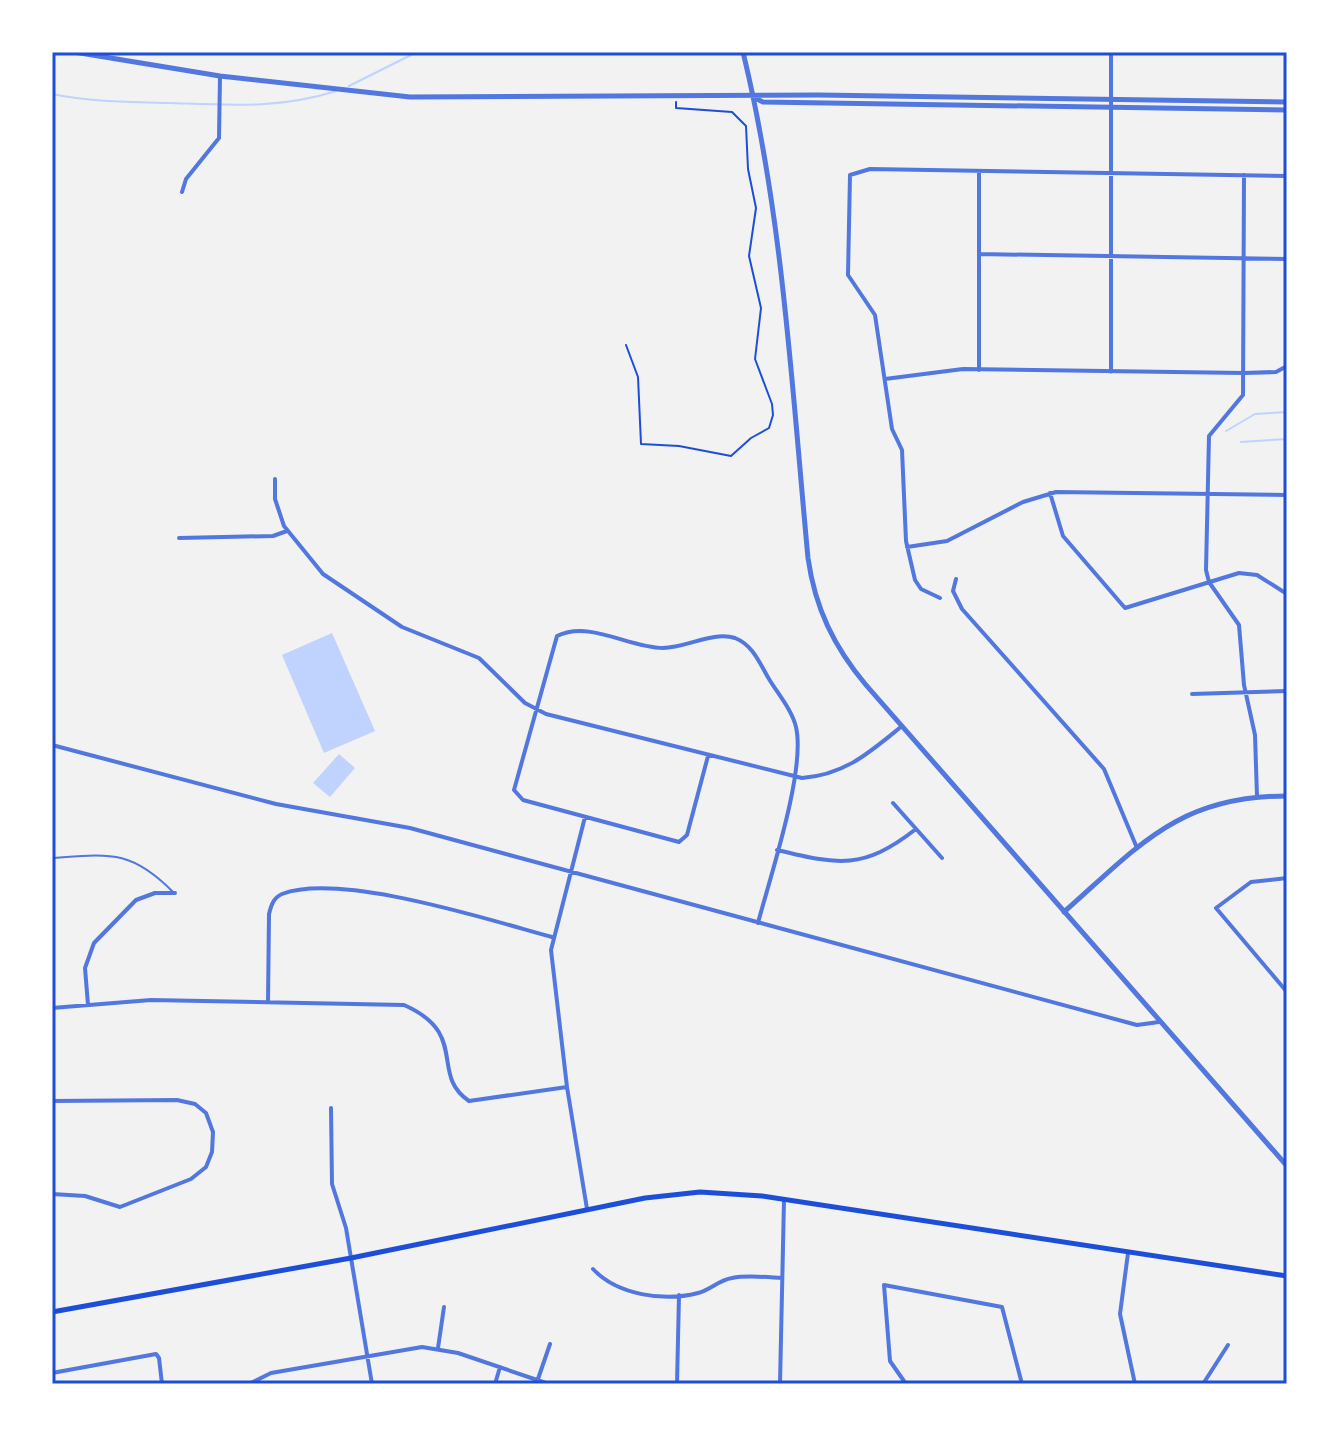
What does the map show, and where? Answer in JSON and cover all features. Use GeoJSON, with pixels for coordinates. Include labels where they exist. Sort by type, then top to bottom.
{"type":"FeatureCollection","features":[{"type":"Feature","properties":{"kind":"main road"},"geometry":{"type":"LineString","coordinates":[[52,1312],[351,1258],[587,1209],[700,1192],[784,1200],[1287,1276]]}},
{"type":"Feature","properties":{"kind":"street"},"geometry":{"type":"LineString","coordinates":[[74,52],[220,76],[410,97],[754,98],[819,95],[1287,102]]}},
{"type":"Feature","properties":{"kind":"street"},"geometry":{"type":"LineString","coordinates":[[743,52],[754,98],[786,321],[813,589],[837,647],[902,726],[1287,1166]]}},
{"type":"Feature","properties":{"kind":"street"},"geometry":{"type":"LineString","coordinates":[[1111,52],[1111,372]]}},
{"type":"Feature","properties":{"kind":"street"},"geometry":{"type":"LineString","coordinates":[[182,192],[186,179],[219,138],[220,76]]}},
{"type":"Feature","properties":{"kind":"street"},"geometry":{"type":"LineString","coordinates":[[754,98],[763,102],[1287,110]]}},
{"type":"Feature","properties":{"kind":"street"},"geometry":{"type":"LineString","coordinates":[[940,598],[921,589],[915,580],[907,547],[902,450],[892,429],[874,312],[848,275],[847,182],[852,173],[864,169],[1287,176]]}},
{"type":"Feature","properties":{"kind":"street"},"geometry":{"type":"LineString","coordinates":[[979,171],[979,370]]}},
{"type":"Feature","properties":{"kind":"street"},"geometry":{"type":"LineString","coordinates":[[1244,175],[1244,373],[1240,401],[1220,419],[1209,436],[1206,570],[1209,582],[1239,625],[1246,693],[1255,735],[1257,796]]}},
{"type":"Feature","properties":{"kind":"street"},"geometry":{"type":"LineString","coordinates":[[979,254],[1287,259]]}},
{"type":"Feature","properties":{"kind":"street"},"geometry":{"type":"LineString","coordinates":[[885,379],[943,370],[1244,373],[1276,372],[1287,366]]}},
{"type":"Feature","properties":{"kind":"street"},"geometry":{"type":"LineString","coordinates":[[275,479],[276,503],[287,531],[323,574],[402,627],[479,658],[535,709],[793,778],[842,770],[902,726]]}},
{"type":"Feature","properties":{"kind":"street"},"geometry":{"type":"LineString","coordinates":[[907,547],[944,543],[1023,502],[1050,493],[1075,490],[1287,495]]}},
{"type":"Feature","properties":{"kind":"street"},"geometry":{"type":"LineString","coordinates":[[1050,493],[1063,536],[1125,608],[1247,572],[1267,580],[1287,594]]}},
{"type":"Feature","properties":{"kind":"street"},"geometry":{"type":"LineString","coordinates":[[179,538],[273,536],[287,531]]}},
{"type":"Feature","properties":{"kind":"street"},"geometry":{"type":"LineString","coordinates":[[956,579],[954,596],[962,609],[1104,769],[1137,848]]}},
{"type":"Feature","properties":{"kind":"street"},"geometry":{"type":"LineString","coordinates":[[708,756],[683,841],[523,800],[515,794],[552,643],[562,633],[600,634],[662,648],[718,637],[737,639],[753,651],[792,717],[797,736],[793,778],[758,923]]}},
{"type":"Feature","properties":{"kind":"street"},"geometry":{"type":"LineString","coordinates":[[1192,694],[1287,691]]}},
{"type":"Feature","properties":{"kind":"street"},"geometry":{"type":"LineString","coordinates":[[52,745],[276,804],[396,825],[1137,1025],[1159,1022]]}},
{"type":"Feature","properties":{"kind":"street"},"geometry":{"type":"LineString","coordinates":[[1064,912],[1174,820],[1257,796],[1287,796]]}},
{"type":"Feature","properties":{"kind":"street"},"geometry":{"type":"LineString","coordinates":[[893,803],[942,858]]}},
{"type":"Feature","properties":{"kind":"street"},"geometry":{"type":"LineString","coordinates":[[585,817],[552,937],[567,1087],[587,1209]]}},
{"type":"Feature","properties":{"kind":"street"},"geometry":{"type":"LineString","coordinates":[[777,850],[828,863],[863,861],[892,847],[916,829]]}},
{"type":"Feature","properties":{"kind":"street"},"geometry":{"type":"LineString","coordinates":[[1287,878],[1251,882],[1216,908],[1271,969],[1287,992]]}},
{"type":"Feature","properties":{"kind":"street"},"geometry":{"type":"LineString","coordinates":[[268,1002],[269,914],[273,902],[280,895],[318,891],[380,894],[552,937]]}},
{"type":"Feature","properties":{"kind":"street"},"geometry":{"type":"LineString","coordinates":[[88,1005],[85,968],[94,943],[136,900],[155,893],[175,893]]}},
{"type":"Feature","properties":{"kind":"street"},"geometry":{"type":"LineString","coordinates":[[52,1008],[151,1000],[382,1003],[421,1012],[439,1029],[454,1086],[469,1101],[567,1087]]}},
{"type":"Feature","properties":{"kind":"street"},"geometry":{"type":"LineString","coordinates":[[52,1101],[186,1101],[206,1113],[213,1143],[210,1160],[199,1174],[130,1206],[112,1206],[85,1196],[52,1194]]}},
{"type":"Feature","properties":{"kind":"street"},"geometry":{"type":"LineString","coordinates":[[331,1108],[332,1184],[346,1228],[372,1384]]}},
{"type":"Feature","properties":{"kind":"street"},"geometry":{"type":"LineString","coordinates":[[780,1384],[784,1200]]}},
{"type":"Feature","properties":{"kind":"street"},"geometry":{"type":"LineString","coordinates":[[1128,1253],[1120,1314],[1135,1384]]}},
{"type":"Feature","properties":{"kind":"street"},"geometry":{"type":"LineString","coordinates":[[593,1269],[605,1281],[626,1292],[679,1295],[696,1294],[723,1279],[737,1276],[782,1278]]}},
{"type":"Feature","properties":{"kind":"street"},"geometry":{"type":"LineString","coordinates":[[906,1384],[890,1361],[884,1285],[1002,1307],[1022,1384]]}},
{"type":"Feature","properties":{"kind":"street"},"geometry":{"type":"LineString","coordinates":[[677,1384],[679,1295]]}},
{"type":"Feature","properties":{"kind":"street"},"geometry":{"type":"LineString","coordinates":[[438,1348],[444,1307]]}},
{"type":"Feature","properties":{"kind":"street"},"geometry":{"type":"LineString","coordinates":[[538,1379],[550,1344]]}},
{"type":"Feature","properties":{"kind":"street"},"geometry":{"type":"LineString","coordinates":[[1203,1384],[1228,1345]]}},
{"type":"Feature","properties":{"kind":"street"},"geometry":{"type":"LineString","coordinates":[[250,1383],[271,1373],[406,1347],[438,1348],[549,1384]]}},
{"type":"Feature","properties":{"kind":"street"},"geometry":{"type":"LineString","coordinates":[[52,1373],[158,1355],[162,1384]]}},
{"type":"Feature","properties":{"kind":"street"},"geometry":{"type":"LineString","coordinates":[[495,1384],[500,1367]]}},
{"type":"Feature","properties":{"kind":"street"},"geometry":{"type":"LineString","coordinates":[[1143,1384],[1180,1384]]}},
{"type":"Feature","properties":{"kind":"lane"},"geometry":{"type":"LineString","coordinates":[[52,858],[122,856],[150,871],[175,893]]}},
{"type":"Feature","properties":{"kind":"path"},"geometry":{"type":"LineString","coordinates":[[626,345],[638,377],[641,444],[679,446],[731,456],[751,438],[769,428],[773,420],[772,404],[755,359],[761,308],[749,256],[756,208],[748,169],[746,126],[739,116],[729,111],[689,112],[676,108],[676,97]]}},
{"type":"Feature","properties":{"kind":"water"},"geometry":{"type":"Polygon","coordinates":[[[332,633],[375,731],[324,753],[282,655],[332,633]]]}},
{"type":"Feature","properties":{"kind":"water"},"geometry":{"type":"Polygon","coordinates":[[[339,754],[355,768],[330,797],[313,783],[339,754]]]}},
{"type":"Feature","properties":{"kind":"waterway"},"geometry":{"type":"LineString","coordinates":[[349,86],[417,52]]}},
{"type":"Feature","properties":{"kind":"waterway"},"geometry":{"type":"LineString","coordinates":[[52,94],[111,101],[234,105],[295,101],[336,91]]}},
{"type":"Feature","properties":{"kind":"waterway"},"geometry":{"type":"LineString","coordinates":[[1226,431],[1255,414],[1287,412]]}},
{"type":"Feature","properties":{"kind":"waterway"},"geometry":{"type":"LineString","coordinates":[[1241,442],[1287,439]]}}]}
